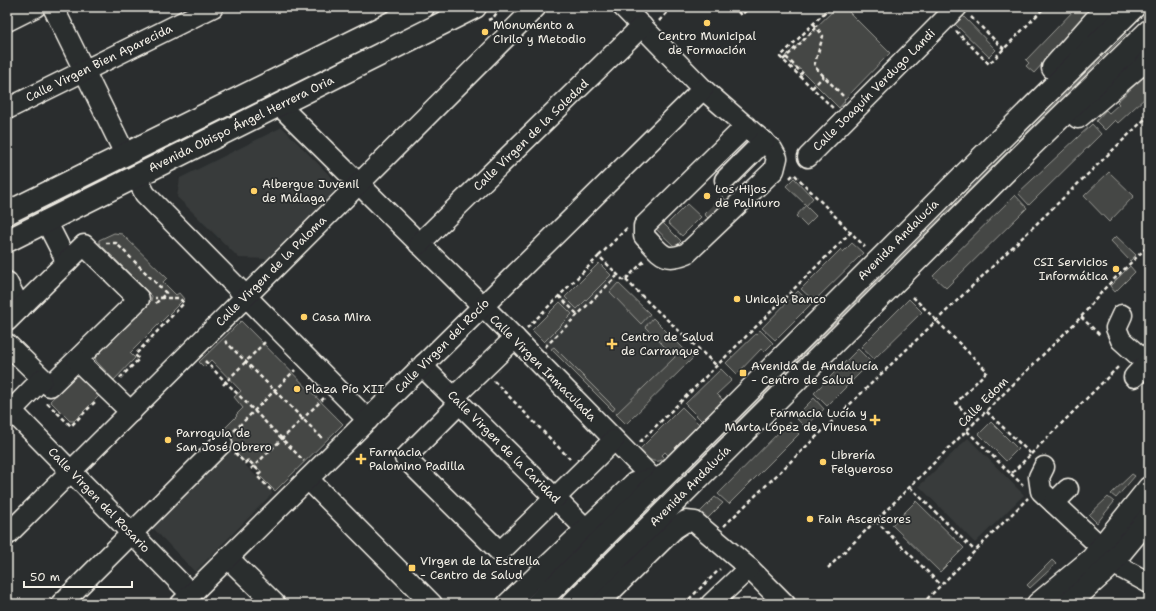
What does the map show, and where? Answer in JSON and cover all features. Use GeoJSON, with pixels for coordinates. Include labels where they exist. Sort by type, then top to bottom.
{"type":"FeatureCollection","features":[{"type":"Feature","properties":{"kind":"main road","name":"Avenida Obispo Ángel Herrera Oria"},"geometry":{"type":"LineString","coordinates":[[7,213],[423,7]]}},
{"type":"Feature","properties":{"kind":"main road","name":"Avenida Obispo Ángel Herrera Oria"},"geometry":{"type":"LineString","coordinates":[[7,241],[280,106],[475,7]]}},
{"type":"Feature","properties":{"kind":"main road"},"geometry":{"type":"LineString","coordinates":[[953,186],[998,125],[1048,73],[1107,7]]}},
{"type":"Feature","properties":{"kind":"main road","name":"Avenida Andalucía"},"geometry":{"type":"LineString","coordinates":[[537,604],[659,477],[1134,7]]}},
{"type":"Feature","properties":{"kind":"main road","name":"Avenida Andalucía"},"geometry":{"type":"LineString","coordinates":[[572,604],[1149,30]]}},
{"type":"Feature","properties":{"kind":"main road","name":"Avenida Andalucía"},"geometry":{"type":"LineString","coordinates":[[1029,148],[1076,118],[1149,58]]}},
{"type":"Feature","properties":{"kind":"main road"},"geometry":{"type":"LineString","coordinates":[[125,154],[136,176]]}},
{"type":"Feature","properties":{"kind":"main road"},"geometry":{"type":"LineString","coordinates":[[1068,604],[1092,584],[1112,554],[1149,488]]}},
{"type":"Feature","properties":{"kind":"main road"},"geometry":{"type":"LineString","coordinates":[[1038,604],[1078,572],[1112,554],[1149,518]]}},
{"type":"Feature","properties":{"kind":"street"},"geometry":{"type":"LineString","coordinates":[[7,21],[35,7]]}},
{"type":"Feature","properties":{"kind":"street"},"geometry":{"type":"LineString","coordinates":[[53,7],[125,154]]}},
{"type":"Feature","properties":{"kind":"street","name":"Calle Virgen Bien Aparecida"},"geometry":{"type":"LineString","coordinates":[[7,109],[213,7]]}},
{"type":"Feature","properties":{"kind":"street","name":"Calle Virgen de la Paloma"},"geometry":{"type":"LineString","coordinates":[[7,535],[536,7]]}},
{"type":"Feature","properties":{"kind":"street"},"geometry":{"type":"LineString","coordinates":[[623,7],[703,88],[764,141],[772,149],[777,158],[774,170],[687,253],[674,259],[664,256],[644,236],[644,226],[746,126]]}},
{"type":"Feature","properties":{"kind":"street","name":"Calle Joaquín Verdugo Landi"},"geometry":{"type":"LineString","coordinates":[[808,157],[956,13]]}},
{"type":"Feature","properties":{"kind":"street","name":"Calle Virgen de la Soledad"},"geometry":{"type":"LineString","coordinates":[[420,244],[642,26]]}},
{"type":"Feature","properties":{"kind":"street","name":"Calle Virgen del Rocío"},"geometry":{"type":"LineString","coordinates":[[186,599],[228,558],[307,472],[368,420],[703,88]]}},
{"type":"Feature","properties":{"kind":"street","name":"Calle Virgen Inmaculada"},"geometry":{"type":"LineString","coordinates":[[280,106],[482,307],[520,334],[614,440],[659,477]]}},
{"type":"Feature","properties":{"kind":"street"},"geometry":{"type":"LineString","coordinates":[[725,180],[764,141]]}},
{"type":"Feature","properties":{"kind":"street"},"geometry":{"type":"LineString","coordinates":[[136,176],[145,194],[368,420]]}},
{"type":"Feature","properties":{"kind":"street"},"geometry":{"type":"LineString","coordinates":[[46,221],[67,262]]}},
{"type":"Feature","properties":{"kind":"street"},"geometry":{"type":"LineString","coordinates":[[7,344],[50,386],[139,299],[84,244],[14,314]]}},
{"type":"Feature","properties":{"kind":"street"},"geometry":{"type":"LineString","coordinates":[[7,282],[14,314]]}},
{"type":"Feature","properties":{"kind":"street"},"geometry":{"type":"LineString","coordinates":[[1122,315],[1116,328],[1121,340],[1142,359]]}},
{"type":"Feature","properties":{"kind":"street"},"geometry":{"type":"LineString","coordinates":[[520,334],[483,369],[405,458],[500,552],[614,440]]}},
{"type":"Feature","properties":{"kind":"street"},"geometry":{"type":"LineString","coordinates":[[77,360],[131,412]]}},
{"type":"Feature","properties":{"kind":"street","name":"Calle Virgen de la Caridad"},"geometry":{"type":"LineString","coordinates":[[424,364],[429,373],[586,529]]}},
{"type":"Feature","properties":{"kind":"street"},"geometry":{"type":"LineString","coordinates":[[9,410],[42,379]]}},
{"type":"Feature","properties":{"kind":"street","name":"Calle Virgen del Rosario"},"geometry":{"type":"LineString","coordinates":[[9,410],[72,471],[132,533],[186,599]]}},
{"type":"Feature","properties":{"kind":"street"},"geometry":{"type":"LineString","coordinates":[[61,604],[223,442]]}},
{"type":"Feature","properties":{"kind":"street"},"geometry":{"type":"LineString","coordinates":[[1038,460],[1042,496],[1149,583]]}},
{"type":"Feature","properties":{"kind":"street"},"geometry":{"type":"LineString","coordinates":[[307,472],[432,604]]}},
{"type":"Feature","properties":{"kind":"street"},"geometry":{"type":"LineString","coordinates":[[507,604],[634,483],[659,477]]}},
{"type":"Feature","properties":{"kind":"street"},"geometry":{"type":"LineString","coordinates":[[1042,496],[1068,489]]}},
{"type":"Feature","properties":{"kind":"street","name":"Avenida Andalucía"},"geometry":{"type":"LineString","coordinates":[[598,604],[675,528],[686,522],[695,522],[749,568]]}},
{"type":"Feature","properties":{"kind":"street"},"geometry":{"type":"LineString","coordinates":[[228,558],[272,603]]}},
{"type":"Feature","properties":{"kind":"street"},"geometry":{"type":"LineString","coordinates":[[711,604],[749,568],[785,604]]}},
{"type":"Feature","properties":{"kind":"path"},"geometry":{"type":"LineString","coordinates":[[733,7],[741,15],[750,7]]}},
{"type":"Feature","properties":{"kind":"path"},"geometry":{"type":"LineString","coordinates":[[824,7],[827,10]]}},
{"type":"Feature","properties":{"kind":"path"},"geometry":{"type":"LineString","coordinates":[[832,7],[827,10],[780,57],[838,113]]}},
{"type":"Feature","properties":{"kind":"path"},"geometry":{"type":"LineString","coordinates":[[956,13],[989,64],[1045,7]]}},
{"type":"Feature","properties":{"kind":"path"},"geometry":{"type":"LineString","coordinates":[[956,13],[1004,49]]}},
{"type":"Feature","properties":{"kind":"path"},"geometry":{"type":"LineString","coordinates":[[814,24],[823,36],[814,66],[844,97],[850,92]]}},
{"type":"Feature","properties":{"kind":"path"},"geometry":{"type":"LineString","coordinates":[[783,60],[816,28]]}},
{"type":"Feature","properties":{"kind":"path"},"geometry":{"type":"LineString","coordinates":[[786,57],[802,73],[799,76]]}},
{"type":"Feature","properties":{"kind":"path"},"geometry":{"type":"LineString","coordinates":[[812,88],[824,76]]}},
{"type":"Feature","properties":{"kind":"path"},"geometry":{"type":"LineString","coordinates":[[720,530],[1149,115]]}},
{"type":"Feature","properties":{"kind":"path"},"geometry":{"type":"LineString","coordinates":[[793,175],[866,247]]}},
{"type":"Feature","properties":{"kind":"path"},"geometry":{"type":"LineString","coordinates":[[636,446],[851,232]]}},
{"type":"Feature","properties":{"kind":"path","name":"Calle Edom"},"geometry":{"type":"LineString","coordinates":[[828,568],[1081,317],[1105,288],[1149,245]]}},
{"type":"Feature","properties":{"kind":"path"},"geometry":{"type":"LineString","coordinates":[[626,280],[656,248]]}},
{"type":"Feature","properties":{"kind":"path"},"geometry":{"type":"LineString","coordinates":[[520,334],[599,256],[617,276],[624,281],[626,280],[717,366]]}},
{"type":"Feature","properties":{"kind":"path"},"geometry":{"type":"LineString","coordinates":[[544,348],[617,276]]}},
{"type":"Feature","properties":{"kind":"path"},"geometry":{"type":"LineString","coordinates":[[559,296],[578,315]]}},
{"type":"Feature","properties":{"kind":"path"},"geometry":{"type":"LineString","coordinates":[[913,297],[987,371],[956,404],[975,423]]}},
{"type":"Feature","properties":{"kind":"path"},"geometry":{"type":"LineString","coordinates":[[139,299],[179,298],[184,303]]}},
{"type":"Feature","properties":{"kind":"path"},"geometry":{"type":"LineString","coordinates":[[224,383],[267,340]]}},
{"type":"Feature","properties":{"kind":"path"},"geometry":{"type":"LineString","coordinates":[[225,341],[326,443]]}},
{"type":"Feature","properties":{"kind":"path"},"geometry":{"type":"LineString","coordinates":[[967,431],[1011,474],[1038,460],[1142,359]]}},
{"type":"Feature","properties":{"kind":"path"},"geometry":{"type":"LineString","coordinates":[[207,363],[224,383],[282,439],[307,472]]}},
{"type":"Feature","properties":{"kind":"path"},"geometry":{"type":"LineString","coordinates":[[276,494],[257,476],[260,472],[248,460],[245,464],[223,442],[296,369]]}},
{"type":"Feature","properties":{"kind":"path"},"geometry":{"type":"LineString","coordinates":[[483,369],[582,471]]}},
{"type":"Feature","properties":{"kind":"path"},"geometry":{"type":"LineString","coordinates":[[251,470],[324,398]]}},
{"type":"Feature","properties":{"kind":"path"},"geometry":{"type":"LineString","coordinates":[[986,411],[1038,460]]}},
{"type":"Feature","properties":{"kind":"path"},"geometry":{"type":"LineString","coordinates":[[910,487],[975,551]]}},
{"type":"Feature","properties":{"kind":"path"},"geometry":{"type":"LineString","coordinates":[[922,604],[975,551],[1042,496]]}},
{"type":"Feature","properties":{"kind":"path"},"geometry":{"type":"LineString","coordinates":[[876,521],[941,585]]}},
{"type":"Feature","properties":{"kind":"path"},"geometry":{"type":"LineString","coordinates":[[684,604],[720,568]]}},
{"type":"Feature","properties":{"kind":"shaded area"},"geometry":{"type":"Polygon","coordinates":[[[441,7],[450,7],[436,19],[225,121],[240,106],[441,7]]]}},
{"type":"Feature","properties":{"kind":"shaded area"},"geometry":{"type":"Polygon","coordinates":[[[837,7],[844,7],[890,53],[844,100],[845,101],[839,108],[800,69],[798,71],[785,57],[837,7]]]}},
{"type":"Feature","properties":{"kind":"shaded area"},"geometry":{"type":"Polygon","coordinates":[[[1077,7],[1094,7],[1034,73],[1026,66],[1029,63],[1026,60],[1077,7]]]}},
{"type":"Feature","properties":{"kind":"shaded area"},"geometry":{"type":"Polygon","coordinates":[[[963,16],[996,50],[989,57],[955,24],[963,16]]]}},
{"type":"Feature","properties":{"kind":"shaded area"},"geometry":{"type":"Polygon","coordinates":[[[1126,34],[1129,37],[895,270],[891,267],[1126,34]]]}},
{"type":"Feature","properties":{"kind":"shaded area"},"geometry":{"type":"Polygon","coordinates":[[[1149,72],[1149,103],[1145,98],[1118,123],[1115,120],[1105,130],[1096,121],[1106,110],[1109,113],[1119,104],[1117,102],[1149,72]]]}},
{"type":"Feature","properties":{"kind":"shaded area"},"geometry":{"type":"Polygon","coordinates":[[[1092,124],[1101,134],[1029,205],[1018,193],[1092,124]]]}},
{"type":"Feature","properties":{"kind":"shaded area"},"geometry":{"type":"Polygon","coordinates":[[[282,127],[340,186],[267,259],[239,258],[177,197],[180,178],[282,127]]]}},
{"type":"Feature","properties":{"kind":"shaded area"},"geometry":{"type":"Polygon","coordinates":[[[1109,172],[1134,196],[1109,222],[1084,196],[1109,172]]]}},
{"type":"Feature","properties":{"kind":"shaded area"},"geometry":{"type":"Polygon","coordinates":[[[794,178],[813,198],[806,206],[816,216],[806,226],[796,216],[806,205],[786,186],[794,178]]]}},
{"type":"Feature","properties":{"kind":"shaded area"},"geometry":{"type":"Polygon","coordinates":[[[1015,195],[1027,208],[946,288],[933,276],[1015,195]]]}},
{"type":"Feature","properties":{"kind":"shaded area"},"geometry":{"type":"Polygon","coordinates":[[[722,196],[727,201],[709,219],[704,214],[722,196]]]}},
{"type":"Feature","properties":{"kind":"shaded area"},"geometry":{"type":"Polygon","coordinates":[[[687,204],[701,217],[682,236],[668,223],[687,204]]]}},
{"type":"Feature","properties":{"kind":"shaded area"},"geometry":{"type":"Polygon","coordinates":[[[660,220],[681,241],[675,247],[653,226],[660,220]]]}},
{"type":"Feature","properties":{"kind":"shaded area"},"geometry":{"type":"Polygon","coordinates":[[[114,233],[122,234],[167,278],[163,282],[176,295],[179,293],[184,299],[130,353],[135,358],[114,380],[96,361],[95,356],[151,301],[152,296],[99,243],[99,240],[114,233]]]}},
{"type":"Feature","properties":{"kind":"shaded area"},"geometry":{"type":"Polygon","coordinates":[[[1116,236],[1136,255],[1130,261],[1111,241],[1116,236]]]}},
{"type":"Feature","properties":{"kind":"shaded area"},"geometry":{"type":"Polygon","coordinates":[[[852,243],[863,253],[814,301],[801,289],[841,249],[843,252],[852,243]]]}},
{"type":"Feature","properties":{"kind":"shaded area","name":"Centro de Salud de Carranque"},"geometry":{"type":"Polygon","coordinates":[[[599,263],[693,358],[626,424],[532,330],[599,263]]]}},
{"type":"Feature","properties":{"kind":"shaded area"},"geometry":{"type":"Polygon","coordinates":[[[599,263],[611,275],[577,309],[565,297],[599,263]]]}},
{"type":"Feature","properties":{"kind":"shaded area"},"geometry":{"type":"Polygon","coordinates":[[[1130,266],[1135,272],[1115,292],[1110,286],[1130,266]]]}},
{"type":"Feature","properties":{"kind":"shaded area"},"geometry":{"type":"Polygon","coordinates":[[[884,274],[888,278],[558,604],[553,604],[884,274]]]}},
{"type":"Feature","properties":{"kind":"shaded area"},"geometry":{"type":"Polygon","coordinates":[[[618,283],[650,314],[641,324],[610,292],[618,283]]]}},
{"type":"Feature","properties":{"kind":"shaded area"},"geometry":{"type":"Polygon","coordinates":[[[798,291],[811,304],[775,340],[762,328],[798,291]]]}},
{"type":"Feature","properties":{"kind":"shaded area"},"geometry":{"type":"Polygon","coordinates":[[[909,299],[922,312],[874,359],[861,347],[909,299]]]}},
{"type":"Feature","properties":{"kind":"shaded area"},"geometry":{"type":"Polygon","coordinates":[[[560,302],[572,314],[544,342],[532,330],[560,302]]]}},
{"type":"Feature","properties":{"kind":"shaded area"},"geometry":{"type":"Polygon","coordinates":[[[653,318],[693,358],[626,424],[616,414],[675,357],[645,327],[653,318]]]}},
{"type":"Feature","properties":{"kind":"shaded area"},"geometry":{"type":"Polygon","coordinates":[[[241,321],[343,424],[275,491],[259,475],[262,472],[248,459],[245,462],[218,435],[243,408],[234,397],[241,391],[211,360],[204,367],[199,362],[241,321]]]}},
{"type":"Feature","properties":{"kind":"shaded area"},"geometry":{"type":"Polygon","coordinates":[[[760,330],[773,343],[764,352],[761,349],[737,374],[726,363],[760,330]]]}},
{"type":"Feature","properties":{"kind":"shaded area"},"geometry":{"type":"Polygon","coordinates":[[[554,347],[615,408],[613,411],[551,349],[554,347]]]}},
{"type":"Feature","properties":{"kind":"shaded area"},"geometry":{"type":"Polygon","coordinates":[[[858,349],[871,362],[827,406],[814,393],[858,349]]]}},
{"type":"Feature","properties":{"kind":"shaded area"},"geometry":{"type":"Polygon","coordinates":[[[721,369],[732,380],[717,394],[723,400],[702,421],[685,404],[721,369]]]}},
{"type":"Feature","properties":{"kind":"shaded area"},"geometry":{"type":"Polygon","coordinates":[[[78,374],[99,396],[74,421],[70,421],[50,401],[78,374]]]}},
{"type":"Feature","properties":{"kind":"shaded area"},"geometry":{"type":"Polygon","coordinates":[[[814,398],[824,409],[805,427],[795,417],[814,398]]]}},
{"type":"Feature","properties":{"kind":"shaded area"},"geometry":{"type":"Polygon","coordinates":[[[682,407],[699,424],[668,455],[665,452],[662,455],[665,458],[657,461],[651,460],[639,450],[682,407]]]}},
{"type":"Feature","properties":{"kind":"shaded area"},"geometry":{"type":"Polygon","coordinates":[[[789,422],[799,434],[729,504],[718,494],[789,422]]]}},
{"type":"Feature","properties":{"kind":"shaded area"},"geometry":{"type":"Polygon","coordinates":[[[991,422],[1018,449],[1006,461],[979,434],[991,422]]]}},
{"type":"Feature","properties":{"kind":"shaded area"},"geometry":{"type":"Polygon","coordinates":[[[968,438],[1024,495],[975,543],[919,486],[968,438]]]}},
{"type":"Feature","properties":{"kind":"shaded area"},"geometry":{"type":"Polygon","coordinates":[[[227,447],[273,493],[195,572],[149,524],[227,447]]]}},
{"type":"Feature","properties":{"kind":"shaded area"},"geometry":{"type":"Polygon","coordinates":[[[1132,474],[1135,476],[1116,498],[1111,494],[1132,474]]]}},
{"type":"Feature","properties":{"kind":"shaded area"},"geometry":{"type":"Polygon","coordinates":[[[715,497],[723,503],[707,519],[698,514],[715,497]]]}},
{"type":"Feature","properties":{"kind":"shaded area"},"geometry":{"type":"Polygon","coordinates":[[[1108,497],[1114,502],[1097,523],[1089,515],[1108,497]]]}},
{"type":"Feature","properties":{"kind":"shaded area"},"geometry":{"type":"Polygon","coordinates":[[[916,501],[964,548],[940,572],[892,525],[916,501]]]}},
{"type":"Feature","properties":{"kind":"shaded area"},"geometry":{"type":"Polygon","coordinates":[[[1052,560],[1056,564],[1030,588],[1027,585],[1052,560]]]}},
{"type":"Feature","properties":{"kind":"place","name":"Centro Municipal de Formación"},"geometry":{"type":"Point","coordinates":[707,23]}},
{"type":"Feature","properties":{"kind":"place","name":"Monumento a Cirilo y Metodio"},"geometry":{"type":"Point","coordinates":[485,32]}},
{"type":"Feature","properties":{"kind":"place","name":"Albergue Juvenil de Málaga"},"geometry":{"type":"Point","coordinates":[254,191]}},
{"type":"Feature","properties":{"kind":"place","name":"Los Hijos de Palinuro"},"geometry":{"type":"Point","coordinates":[707,196]}},
{"type":"Feature","properties":{"kind":"place","name":"CSI Servicios Informática"},"geometry":{"type":"Point","coordinates":[1116,269]}},
{"type":"Feature","properties":{"kind":"place","name":"Unicaja Banco"},"geometry":{"type":"Point","coordinates":[737,299]}},
{"type":"Feature","properties":{"kind":"place","name":"Casa Mira"},"geometry":{"type":"Point","coordinates":[304,317]}},
{"type":"Feature","properties":{"kind":"place","name":"Centro de Salud de Carranque"},"geometry":{"type":"Point","coordinates":[612,344]}},
{"type":"Feature","properties":{"kind":"place","name":"Avenida de Andalucía - Centro de Salud"},"geometry":{"type":"Point","coordinates":[743,373]}},
{"type":"Feature","properties":{"kind":"place","name":"Plaza Pío XII"},"geometry":{"type":"Point","coordinates":[297,389]}},
{"type":"Feature","properties":{"kind":"place","name":"Farmacia Lucía y Marta López de Vinuesa"},"geometry":{"type":"Point","coordinates":[875,420]}},
{"type":"Feature","properties":{"kind":"place","name":"Parroquia de San José Obrero"},"geometry":{"type":"Point","coordinates":[168,440]}},
{"type":"Feature","properties":{"kind":"place","name":"Farmacia Palomino Padilla"},"geometry":{"type":"Point","coordinates":[361,459]}},
{"type":"Feature","properties":{"kind":"place","name":"Librería Felgueroso"},"geometry":{"type":"Point","coordinates":[823,462]}},
{"type":"Feature","properties":{"kind":"place","name":"Fain Ascensores"},"geometry":{"type":"Point","coordinates":[810,519]}},
{"type":"Feature","properties":{"kind":"place","name":"Virgen de la Estrella - Centro de Salud"},"geometry":{"type":"Point","coordinates":[412,568]}}]}
